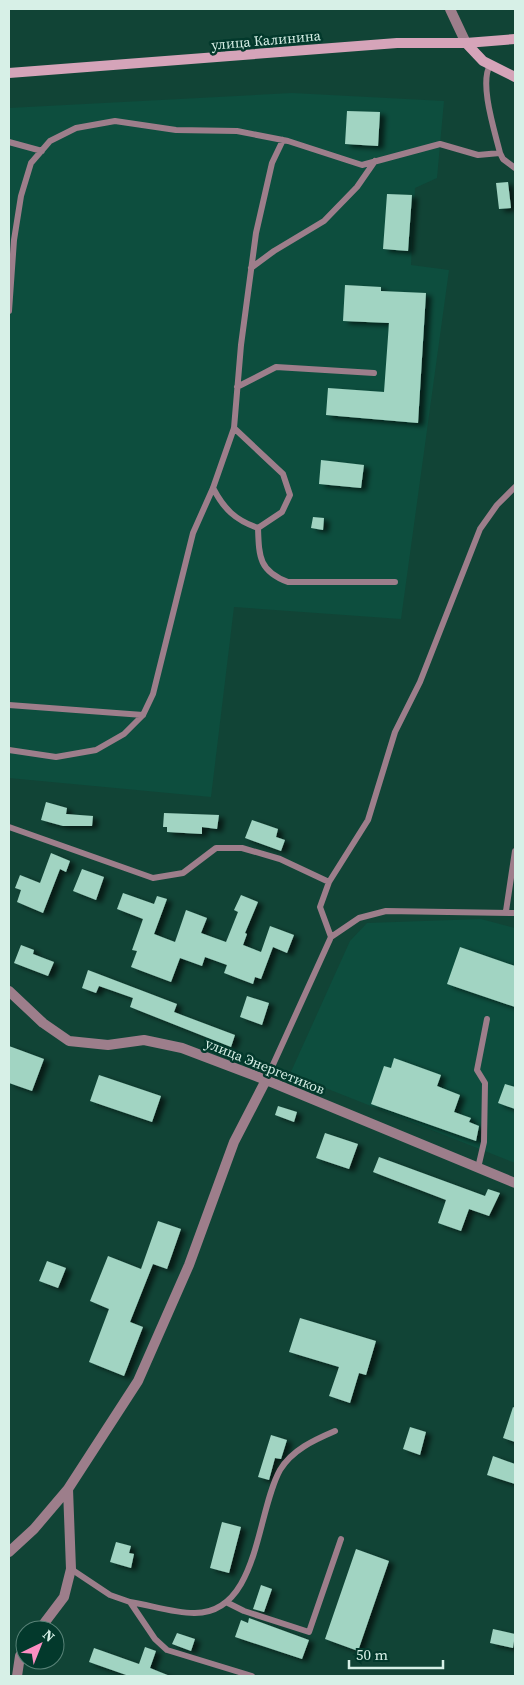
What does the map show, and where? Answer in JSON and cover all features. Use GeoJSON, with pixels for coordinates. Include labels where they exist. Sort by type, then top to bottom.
{"type":"FeatureCollection","features":[{"type":"Feature","properties":{"kind":"main road","name":"улица Калинина"},"geometry":{"type":"LineString","coordinates":[[9,73],[397,43],[466,43],[515,39]]}},
{"type":"Feature","properties":{"kind":"main road"},"geometry":{"type":"LineString","coordinates":[[466,43],[476,55],[490,65],[515,77]]}},
{"type":"Feature","properties":{"kind":"street"},"geometry":{"type":"LineString","coordinates":[[450,9],[466,43]]}},
{"type":"Feature","properties":{"kind":"street","name":"улица Энергетиков"},"geometry":{"type":"LineString","coordinates":[[9,991],[43,1023],[70,1041],[108,1045],[144,1040],[182,1048],[266,1080],[515,1183]]}},
{"type":"Feature","properties":{"kind":"street"},"geometry":{"type":"LineString","coordinates":[[9,1552],[34,1529],[68,1489],[138,1381],[188,1265],[234,1142],[266,1080]]}},
{"type":"Feature","properties":{"kind":"street"},"geometry":{"type":"LineString","coordinates":[[47,1620],[64,1597],[70,1569],[68,1489]]}},
{"type":"Feature","properties":{"kind":"lane"},"geometry":{"type":"LineString","coordinates":[[490,65],[486,72],[486,86],[500,153],[503,159],[515,168]]}},
{"type":"Feature","properties":{"kind":"lane"},"geometry":{"type":"LineString","coordinates":[[9,309],[14,240],[21,196],[31,163],[50,141],[76,128],[115,121],[176,130],[237,131],[283,140],[362,165],[440,144],[478,155],[500,153]]}},
{"type":"Feature","properties":{"kind":"lane"},"geometry":{"type":"LineString","coordinates":[[9,750],[56,756],[96,750],[124,734],[143,715],[153,694],[194,533],[213,488],[234,428],[237,387],[256,233],[272,163],[283,140]]}},
{"type":"Feature","properties":{"kind":"lane"},"geometry":{"type":"LineString","coordinates":[[9,142],[42,151]]}},
{"type":"Feature","properties":{"kind":"lane"},"geometry":{"type":"LineString","coordinates":[[251,268],[274,250],[324,221],[357,187],[375,161]]}},
{"type":"Feature","properties":{"kind":"lane"},"geometry":{"type":"LineString","coordinates":[[237,387],[276,367],[374,372]]}},
{"type":"Feature","properties":{"kind":"lane"},"geometry":{"type":"LineString","coordinates":[[234,428],[283,474],[290,494],[282,512],[258,528]]}},
{"type":"Feature","properties":{"kind":"lane"},"geometry":{"type":"LineString","coordinates":[[331,937],[320,907],[329,882],[368,820],[395,732],[420,682],[480,529],[497,505],[515,487]]}},
{"type":"Feature","properties":{"kind":"lane"},"geometry":{"type":"LineString","coordinates":[[213,488],[223,506],[244,523],[258,528]]}},
{"type":"Feature","properties":{"kind":"lane"},"geometry":{"type":"LineString","coordinates":[[258,528],[259,555],[272,576],[288,582],[395,582]]}},
{"type":"Feature","properties":{"kind":"lane"},"geometry":{"type":"LineString","coordinates":[[9,704],[143,715]]}},
{"type":"Feature","properties":{"kind":"lane"},"geometry":{"type":"LineString","coordinates":[[9,827],[153,878],[183,873],[216,848],[242,848],[280,859],[329,882]]}},
{"type":"Feature","properties":{"kind":"lane"},"geometry":{"type":"LineString","coordinates":[[506,911],[515,851]]}},
{"type":"Feature","properties":{"kind":"lane"},"geometry":{"type":"LineString","coordinates":[[266,1080],[331,937],[359,918],[386,911],[506,911],[515,913]]}},
{"type":"Feature","properties":{"kind":"lane"},"geometry":{"type":"LineString","coordinates":[[478,1168],[484,1142],[485,1083],[477,1070],[487,1019]]}},
{"type":"Feature","properties":{"kind":"lane"},"geometry":{"type":"LineString","coordinates":[[70,1569],[110,1595],[130,1602],[194,1613],[213,1609],[228,1602],[245,1577],[272,1486],[281,1468],[306,1443],[334,1431]]}},
{"type":"Feature","properties":{"kind":"lane"},"geometry":{"type":"LineString","coordinates":[[228,1602],[244,1612],[309,1632],[341,1539]]}},
{"type":"Feature","properties":{"kind":"lane"},"geometry":{"type":"LineString","coordinates":[[130,1602],[155,1639],[167,1650],[252,1676]]}},
{"type":"Feature","properties":{"kind":"shaded area"},"geometry":{"type":"Polygon","coordinates":[[[292,93],[444,101],[437,178],[415,188],[411,265],[449,270],[401,619],[234,607],[211,797],[9,778],[9,108],[292,93]]]}},
{"type":"Feature","properties":{"kind":"shaded area"},"geometry":{"type":"Polygon","coordinates":[[[481,919],[515,928],[515,1163],[290,1074],[350,941],[367,923],[481,919]]]}},
{"type":"Feature","properties":{"kind":"building"},"geometry":{"type":"Polygon","coordinates":[[[347,111],[380,112],[378,146],[345,144],[347,111]]]}},
{"type":"Feature","properties":{"kind":"building"},"geometry":{"type":"Polygon","coordinates":[[[508,182],[511,208],[499,209],[496,183],[508,182]]]}},
{"type":"Feature","properties":{"kind":"building"},"geometry":{"type":"Polygon","coordinates":[[[387,194],[412,195],[408,251],[383,249],[387,194]]]}},
{"type":"Feature","properties":{"kind":"building"},"geometry":{"type":"Polygon","coordinates":[[[345,285],[381,287],[381,291],[426,293],[418,423],[326,415],[328,388],[384,392],[389,323],[343,321],[345,285]]]}},
{"type":"Feature","properties":{"kind":"building"},"geometry":{"type":"Polygon","coordinates":[[[321,460],[364,465],[361,488],[319,484],[321,460]]]}},
{"type":"Feature","properties":{"kind":"building"},"geometry":{"type":"Polygon","coordinates":[[[313,517],[324,518],[323,530],[311,528],[313,517]]]}},
{"type":"Feature","properties":{"kind":"building"},"geometry":{"type":"Polygon","coordinates":[[[46,802],[67,808],[66,814],[93,816],[92,826],[63,826],[41,820],[46,802]]]}},
{"type":"Feature","properties":{"kind":"building"},"geometry":{"type":"Polygon","coordinates":[[[164,813],[219,815],[217,829],[202,827],[202,834],[167,832],[167,827],[163,827],[164,813]]]}},
{"type":"Feature","properties":{"kind":"building"},"geometry":{"type":"Polygon","coordinates":[[[252,820],[278,829],[276,837],[285,840],[281,851],[245,838],[252,820]]]}},
{"type":"Feature","properties":{"kind":"building"},"geometry":{"type":"Polygon","coordinates":[[[51,853],[70,861],[66,872],[60,869],[43,913],[17,902],[21,890],[15,888],[20,875],[40,883],[51,853]]]}},
{"type":"Feature","properties":{"kind":"building"},"geometry":{"type":"Polygon","coordinates":[[[82,869],[104,877],[96,900],[73,891],[82,869]]]}},
{"type":"Feature","properties":{"kind":"building"},"geometry":{"type":"Polygon","coordinates":[[[123,893],[154,904],[157,896],[167,899],[154,934],[175,942],[186,910],[207,918],[201,933],[226,942],[238,912],[234,910],[241,895],[258,902],[245,933],[247,934],[243,945],[261,952],[270,926],[294,935],[287,953],[273,947],[261,979],[255,977],[253,984],[224,973],[227,965],[205,957],[202,966],[180,958],[171,982],[131,967],[137,951],[132,950],[143,919],[117,909],[123,893]]]}},
{"type":"Feature","properties":{"kind":"building"},"geometry":{"type":"Polygon","coordinates":[[[21,945],[34,950],[33,954],[54,962],[48,976],[14,963],[21,945]]]}},
{"type":"Feature","properties":{"kind":"building"},"geometry":{"type":"Polygon","coordinates":[[[460,947],[515,966],[515,1007],[447,984],[460,947]]]}},
{"type":"Feature","properties":{"kind":"building"},"geometry":{"type":"Polygon","coordinates":[[[88,970],[177,1004],[174,1012],[235,1035],[231,1047],[130,1007],[133,998],[99,986],[96,993],[82,988],[88,970]]]}},
{"type":"Feature","properties":{"kind":"building"},"geometry":{"type":"Polygon","coordinates":[[[247,996],[269,1003],[262,1025],[240,1017],[247,996]]]}},
{"type":"Feature","properties":{"kind":"building"},"geometry":{"type":"Polygon","coordinates":[[[9,1046],[44,1059],[32,1091],[9,1083],[9,1046]]]}},
{"type":"Feature","properties":{"kind":"building"},"geometry":{"type":"Polygon","coordinates":[[[394,1058],[441,1075],[437,1086],[460,1095],[454,1112],[471,1118],[469,1122],[479,1126],[476,1141],[371,1104],[384,1066],[391,1068],[394,1058]]]}},
{"type":"Feature","properties":{"kind":"building"},"geometry":{"type":"Polygon","coordinates":[[[99,1075],[161,1096],[152,1122],[90,1101],[99,1075]]]}},
{"type":"Feature","properties":{"kind":"building"},"geometry":{"type":"Polygon","coordinates":[[[505,1084],[515,1087],[515,1109],[498,1103],[505,1084]]]}},
{"type":"Feature","properties":{"kind":"building"},"geometry":{"type":"Polygon","coordinates":[[[278,1106],[297,1112],[294,1122],[275,1115],[278,1106]]]}},
{"type":"Feature","properties":{"kind":"building"},"geometry":{"type":"Polygon","coordinates":[[[325,1133],[358,1144],[349,1169],[316,1158],[325,1133]]]}},
{"type":"Feature","properties":{"kind":"building"},"geometry":{"type":"Polygon","coordinates":[[[379,1157],[485,1196],[488,1189],[500,1193],[489,1216],[469,1209],[461,1231],[438,1223],[446,1200],[373,1172],[379,1157]]]}},
{"type":"Feature","properties":{"kind":"building"},"geometry":{"type":"Polygon","coordinates":[[[158,1221],[181,1229],[167,1269],[153,1264],[130,1322],[143,1327],[124,1376],[89,1362],[109,1309],[90,1301],[108,1256],[141,1269],[158,1221]]]}},
{"type":"Feature","properties":{"kind":"building"},"geometry":{"type":"Polygon","coordinates":[[[47,1261],[66,1268],[58,1288],[39,1281],[47,1261]]]}},
{"type":"Feature","properties":{"kind":"building"},"geometry":{"type":"Polygon","coordinates":[[[300,1318],[376,1341],[366,1375],[359,1373],[350,1403],[329,1396],[339,1367],[289,1352],[300,1318]]]}},
{"type":"Feature","properties":{"kind":"building"},"geometry":{"type":"Polygon","coordinates":[[[513,1407],[515,1408],[515,1442],[503,1438],[513,1407]]]}},
{"type":"Feature","properties":{"kind":"building"},"geometry":{"type":"Polygon","coordinates":[[[410,1427],[426,1432],[420,1455],[403,1449],[410,1427]]]}},
{"type":"Feature","properties":{"kind":"building"},"geometry":{"type":"Polygon","coordinates":[[[271,1435],[287,1440],[281,1459],[275,1458],[269,1480],[258,1477],[271,1435]]]}},
{"type":"Feature","properties":{"kind":"building"},"geometry":{"type":"Polygon","coordinates":[[[493,1456],[515,1464],[515,1484],[487,1475],[493,1456]]]}},
{"type":"Feature","properties":{"kind":"building"},"geometry":{"type":"Polygon","coordinates":[[[222,1522],[241,1527],[229,1573],[210,1568],[222,1522]]]}},
{"type":"Feature","properties":{"kind":"building"},"geometry":{"type":"Polygon","coordinates":[[[116,1542],[131,1546],[129,1553],[134,1554],[131,1568],[110,1562],[116,1542]]]}},
{"type":"Feature","properties":{"kind":"building"},"geometry":{"type":"Polygon","coordinates":[[[356,1549],[389,1561],[358,1651],[325,1639],[356,1549]]]}},
{"type":"Feature","properties":{"kind":"building"},"geometry":{"type":"Polygon","coordinates":[[[261,1585],[272,1589],[264,1612],[253,1609],[261,1585]]]}},
{"type":"Feature","properties":{"kind":"building"},"geometry":{"type":"Polygon","coordinates":[[[249,1618],[309,1640],[302,1659],[235,1637],[241,1620],[248,1623],[249,1618]]]}},
{"type":"Feature","properties":{"kind":"building"},"geometry":{"type":"Polygon","coordinates":[[[493,1629],[515,1634],[513,1648],[490,1643],[493,1629]]]}},
{"type":"Feature","properties":{"kind":"building"},"geometry":{"type":"Polygon","coordinates":[[[177,1633],[195,1639],[191,1651],[172,1644],[177,1633]]]}},
{"type":"Feature","properties":{"kind":"building"},"geometry":{"type":"Polygon","coordinates":[[[145,1647],[156,1651],[150,1668],[170,1676],[129,1676],[89,1662],[94,1648],[139,1664],[145,1647]]]}}]}
